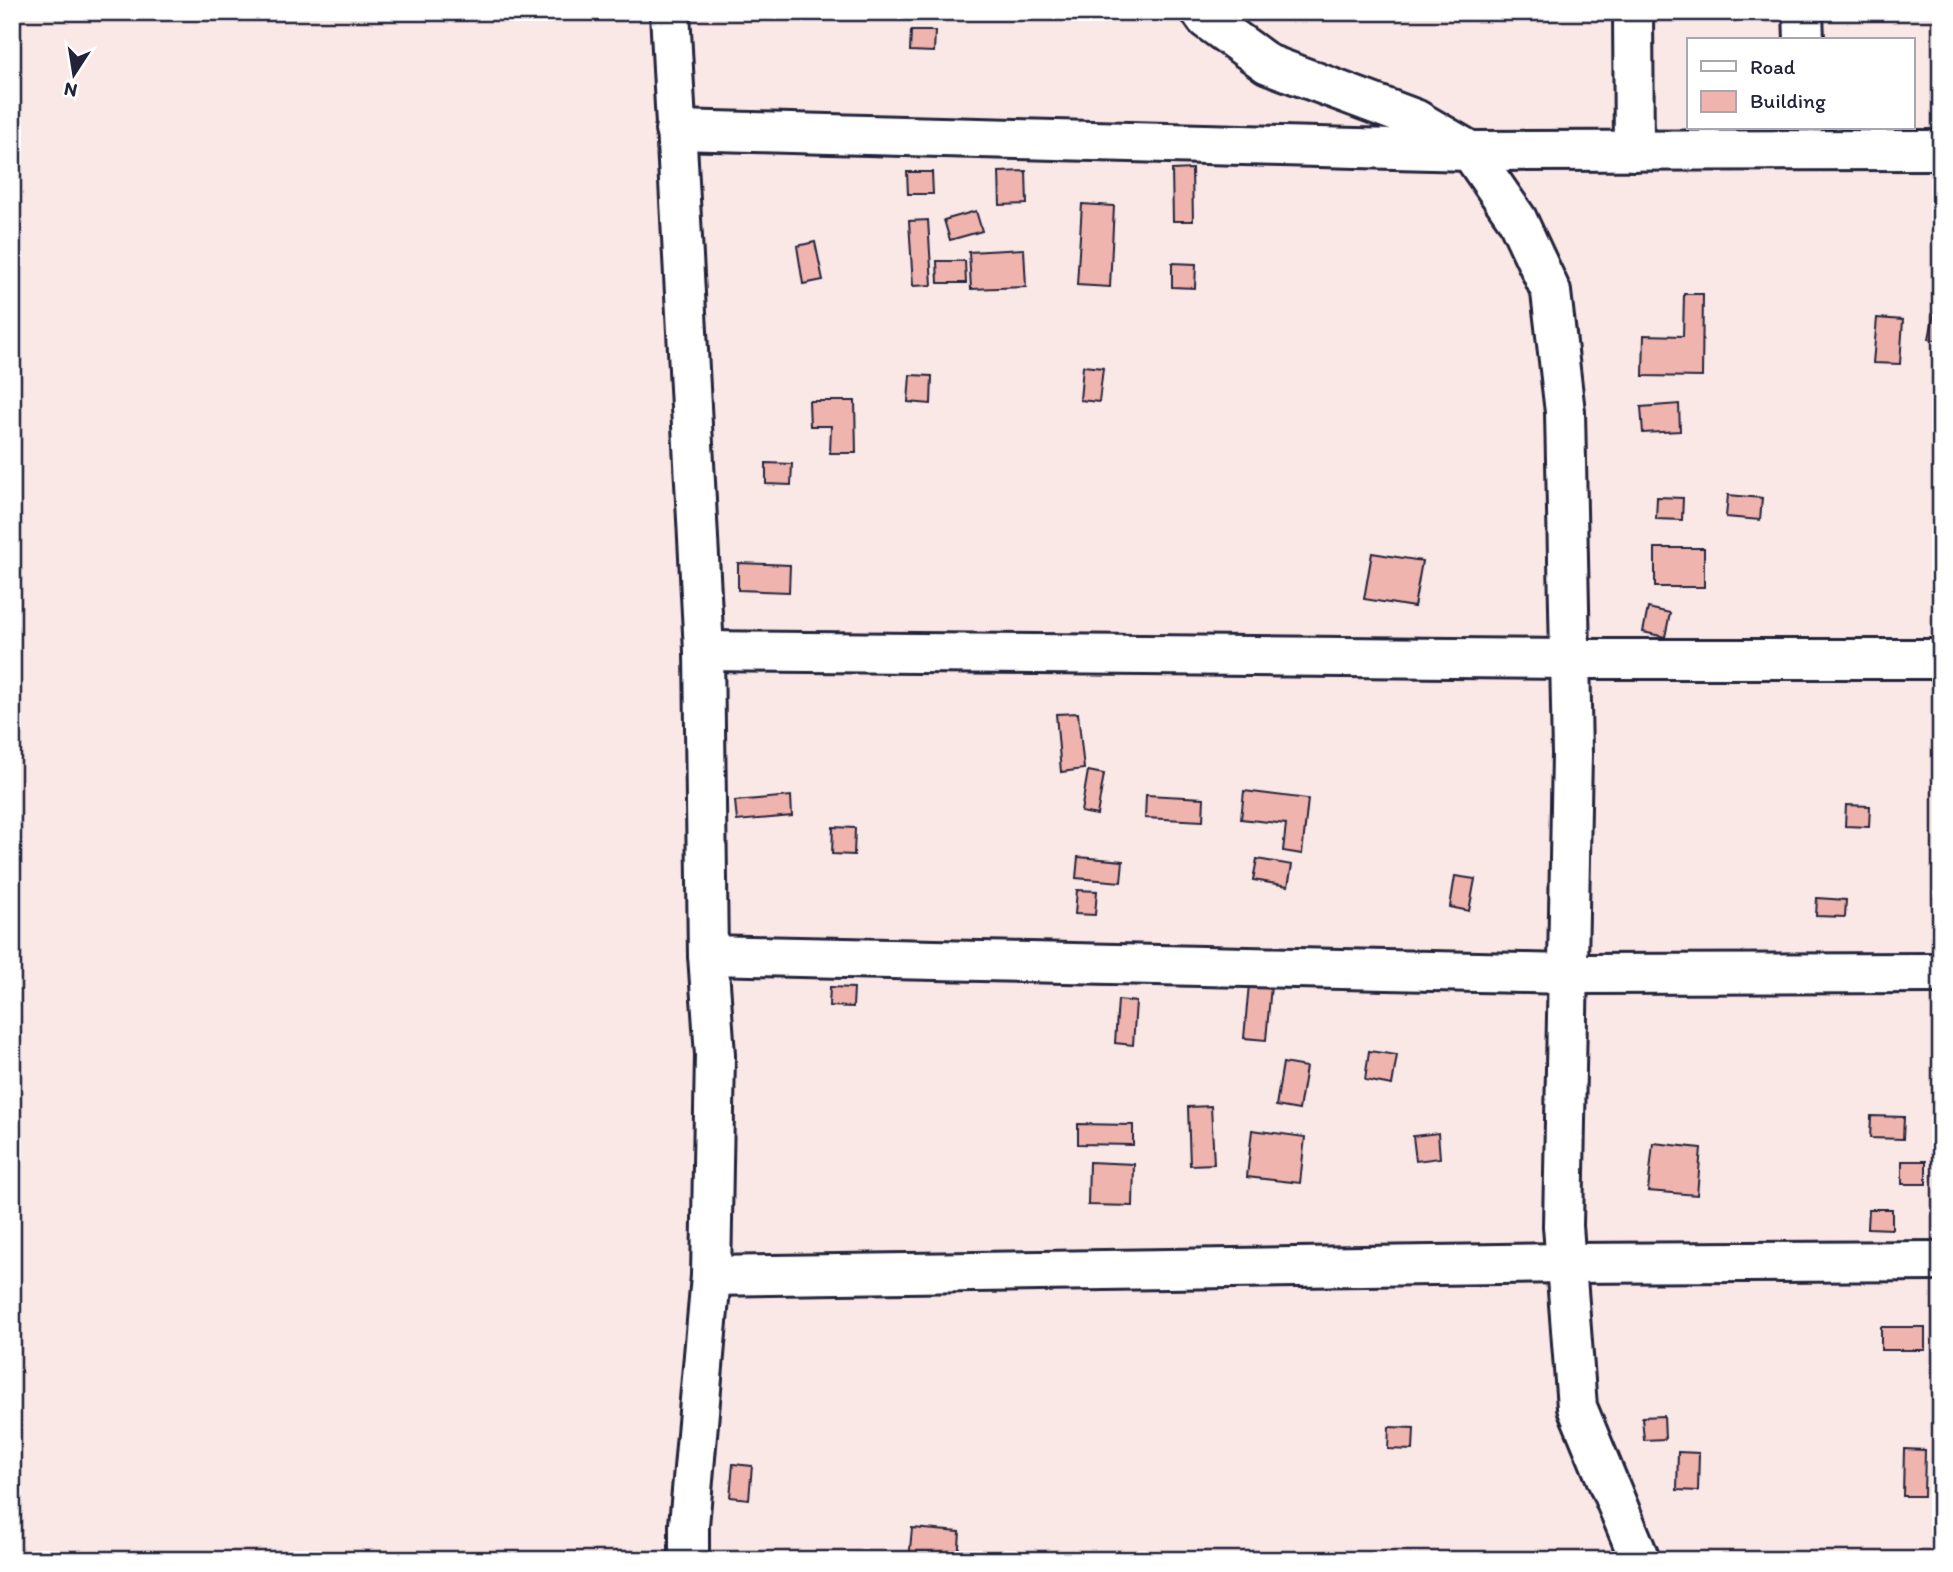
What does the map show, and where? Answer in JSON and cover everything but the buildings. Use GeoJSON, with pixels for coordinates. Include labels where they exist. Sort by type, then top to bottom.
{"type":"FeatureCollection","features":[{"type":"Feature","properties":{"kind":"street"},"geometry":{"type":"LineString","coordinates":[[670,12],[704,651],[708,955],[715,1055],[711,1276],[689,1525],[689,1560]]}},
{"type":"Feature","properties":{"kind":"street"},"geometry":{"type":"LineString","coordinates":[[1200,12],[1268,64],[1415,119],[1470,151],[1517,219],[1550,292],[1565,412],[1572,754],[1563,1226],[1577,1408],[1640,1560]]}},
{"type":"Feature","properties":{"kind":"street"},"geometry":{"type":"LineString","coordinates":[[1633,12],[1634,151]]}},
{"type":"Feature","properties":{"kind":"street"},"geometry":{"type":"LineString","coordinates":[[1804,12],[1804,38]]}},
{"type":"Feature","properties":{"kind":"street"},"geometry":{"type":"LineString","coordinates":[[676,130],[1470,151],[1634,151],[1804,139],[1941,150]]}},
{"type":"Feature","properties":{"kind":"street"},"geometry":{"type":"LineString","coordinates":[[704,651],[1570,659],[1941,659]]}},
{"type":"Feature","properties":{"kind":"street"},"geometry":{"type":"LineString","coordinates":[[708,955],[1568,974],[1941,973]]}},
{"type":"Feature","properties":{"kind":"street"},"geometry":{"type":"LineString","coordinates":[[711,1276],[1566,1263],[1941,1261]]}}]}
